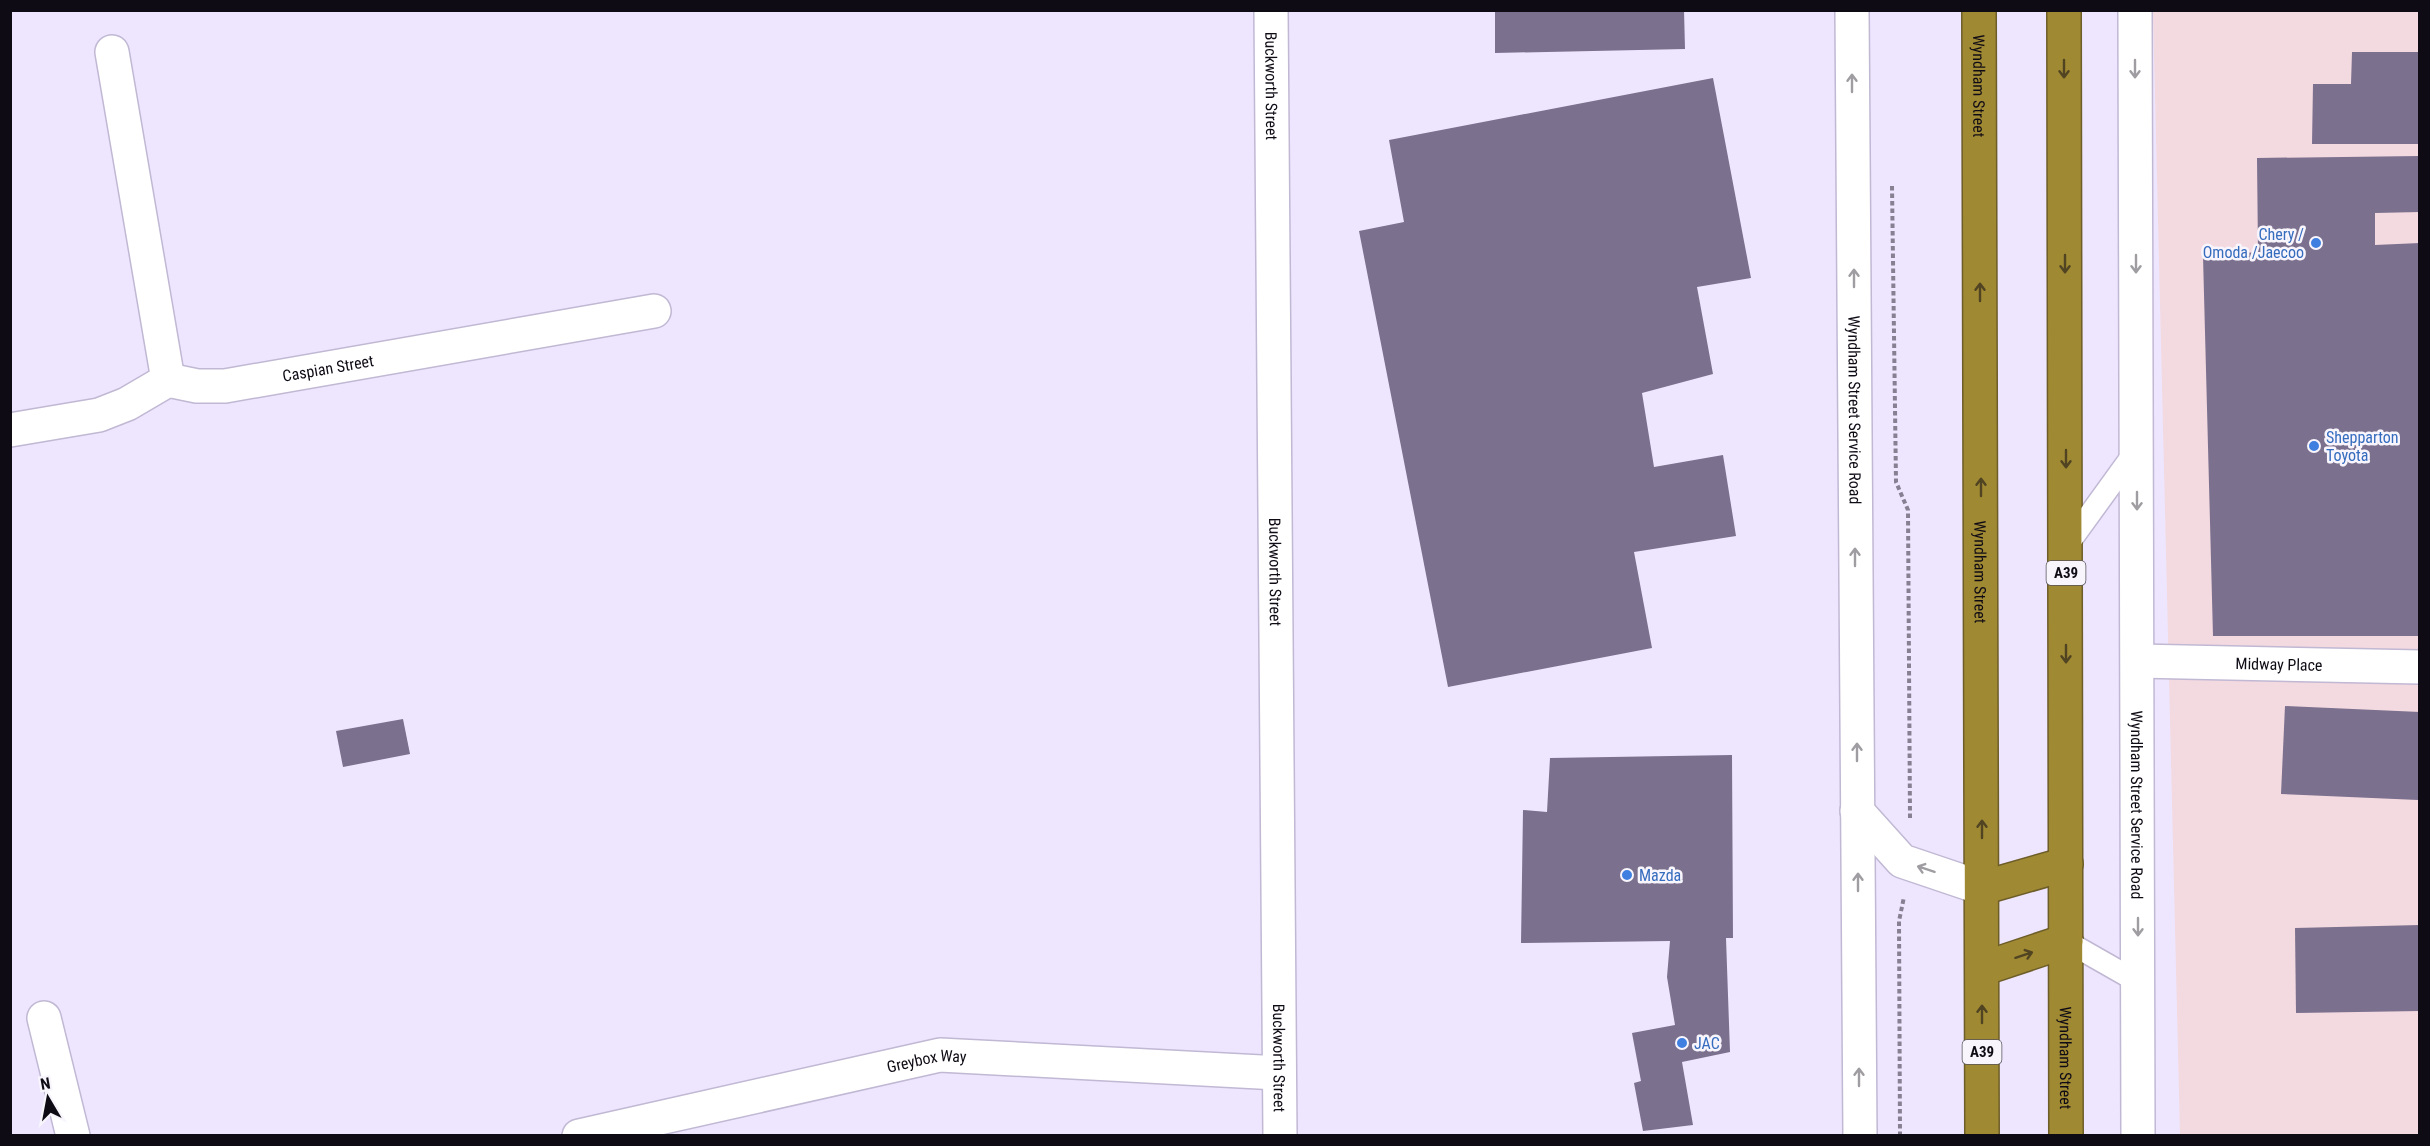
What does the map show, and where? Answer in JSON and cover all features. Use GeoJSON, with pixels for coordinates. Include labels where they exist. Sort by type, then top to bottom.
{"type":"FeatureCollection","features":[{"type":"Feature","properties":{"kind":"highway","name":"Wyndham Street"},"geometry":{"type":"LineString","coordinates":[[1979,10],[1982,1136]]}},
{"type":"Feature","properties":{"kind":"highway","name":"Wyndham Street"},"geometry":{"type":"LineString","coordinates":[[2064,10],[2066,1136]]}},
{"type":"Feature","properties":{"kind":"highway"},"geometry":{"type":"LineString","coordinates":[[1982,888],[2066,864]]}},
{"type":"Feature","properties":{"kind":"highway"},"geometry":{"type":"LineString","coordinates":[[1982,969],[2066,941]]}},
{"type":"Feature","properties":{"kind":"street","name":"Buckworth Street"},"geometry":{"type":"LineString","coordinates":[[1271,10],[1280,1136]]}},
{"type":"Feature","properties":{"kind":"street","name":"Wyndham Street Service Road"},"geometry":{"type":"LineString","coordinates":[[1852,10],[1860,1136]]}},
{"type":"Feature","properties":{"kind":"street","name":"Wyndham Street Service Road"},"geometry":{"type":"LineString","coordinates":[[2135,10],[2138,1136]]}},
{"type":"Feature","properties":{"kind":"street"},"geometry":{"type":"LineString","coordinates":[[10,430],[99,415],[127,404],[168,380],[112,52]]}},
{"type":"Feature","properties":{"kind":"street","name":"Caspian Street"},"geometry":{"type":"LineString","coordinates":[[168,380],[197,386],[225,386],[654,311]]}},
{"type":"Feature","properties":{"kind":"street","name":"Midway Place"},"geometry":{"type":"LineString","coordinates":[[2138,661],[2420,667]]}},
{"type":"Feature","properties":{"kind":"street"},"geometry":{"type":"LineString","coordinates":[[1857,811],[1902,861],[1982,888]]}},
{"type":"Feature","properties":{"kind":"street"},"geometry":{"type":"LineString","coordinates":[[44,1018],[73,1136]]}},
{"type":"Feature","properties":{"kind":"street","name":"Greybox Way"},"geometry":{"type":"LineString","coordinates":[[579,1136],[940,1055],[1279,1073]]}},
{"type":"Feature","properties":{"kind":"lane"},"geometry":{"type":"LineString","coordinates":[[2066,547],[2137,449]]}},
{"type":"Feature","properties":{"kind":"lane"},"geometry":{"type":"LineString","coordinates":[[2066,941],[2138,982]]}},
{"type":"Feature","properties":{"kind":"path"},"geometry":{"type":"LineString","coordinates":[[1892,181],[1896,482],[1908,510],[1909,864],[1899,921],[1900,1136]]}},
{"type":"Feature","properties":{"kind":"shaded area"},"geometry":{"type":"Polygon","coordinates":[[[2153,11],[2419,11],[2419,1135],[2180,1135],[2153,11]]]}},
{"type":"Feature","properties":{"kind":"building"},"geometry":{"type":"Polygon","coordinates":[[[1495,10],[1684,10],[1685,49],[1495,53],[1495,10]]]}},
{"type":"Feature","properties":{"kind":"building"},"geometry":{"type":"Polygon","coordinates":[[[2352,52],[2420,52],[2420,144],[2312,144],[2313,84],[2351,84],[2352,52]]]}},
{"type":"Feature","properties":{"kind":"building"},"geometry":{"type":"Polygon","coordinates":[[[1713,78],[1751,278],[1697,287],[1713,374],[1642,393],[1654,467],[1723,455],[1736,536],[1634,552],[1652,648],[1448,687],[1359,231],[1404,222],[1389,140],[1713,78]]]}},
{"type":"Feature","properties":{"kind":"building","name":"Shepparton Toyota"},"geometry":{"type":"Polygon","coordinates":[[[2420,156],[2420,212],[2375,213],[2375,245],[2420,243],[2420,636],[2213,636],[2203,256],[2258,252],[2257,158],[2420,156]]]}},
{"type":"Feature","properties":{"kind":"building"},"geometry":{"type":"Polygon","coordinates":[[[2285,706],[2420,712],[2418,800],[2281,794],[2285,706]]]}},
{"type":"Feature","properties":{"kind":"building"},"geometry":{"type":"Polygon","coordinates":[[[403,719],[410,754],[343,767],[336,731],[403,719]]]}},
{"type":"Feature","properties":{"kind":"building","name":"Mazda"},"geometry":{"type":"Polygon","coordinates":[[[1732,755],[1733,938],[1726,938],[1730,1052],[1682,1062],[1693,1125],[1643,1131],[1634,1083],[1641,1081],[1632,1033],[1675,1025],[1667,977],[1670,941],[1521,943],[1523,810],[1547,812],[1550,758],[1732,755]]]}},
{"type":"Feature","properties":{"kind":"building"},"geometry":{"type":"Polygon","coordinates":[[[2420,925],[2420,1011],[2296,1013],[2295,928],[2420,925]]]}},
{"type":"Feature","properties":{"kind":"place","name":"Chery / Omoda /Jaecoo"},"geometry":{"type":"Point","coordinates":[2316,243]}},
{"type":"Feature","properties":{"kind":"place","name":"Shepparton Toyota"},"geometry":{"type":"Point","coordinates":[2314,446]}},
{"type":"Feature","properties":{"kind":"place","name":"Mazda"},"geometry":{"type":"Point","coordinates":[1627,875]}},
{"type":"Feature","properties":{"kind":"place","name":"JAC"},"geometry":{"type":"Point","coordinates":[1682,1043]}}]}
